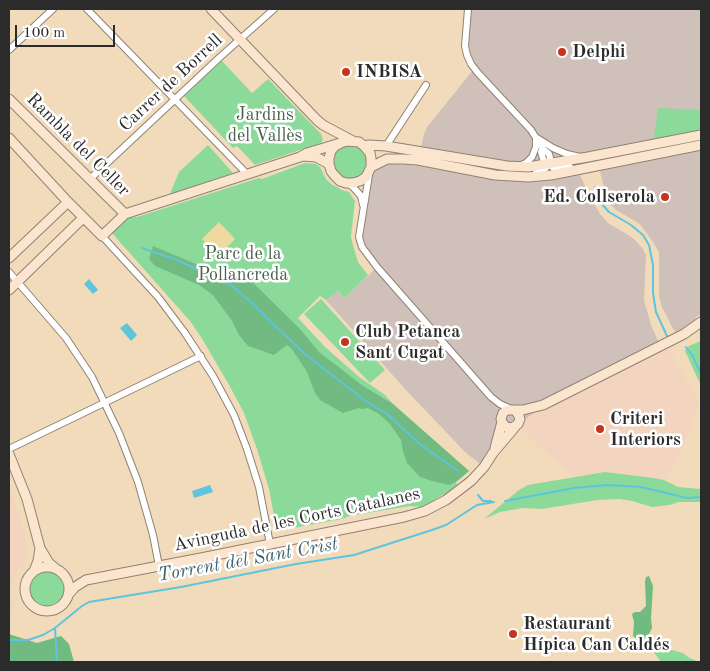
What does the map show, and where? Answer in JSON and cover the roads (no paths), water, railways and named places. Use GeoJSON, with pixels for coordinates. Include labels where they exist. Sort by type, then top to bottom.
{"type":"FeatureCollection","features":[{"type":"Feature","properties":{"kind":"street"},"geometry":{"type":"LineString","coordinates":[[9,50],[53,9]]}},
{"type":"Feature","properties":{"kind":"street"},"geometry":{"type":"LineString","coordinates":[[87,9],[246,174]]}},
{"type":"Feature","properties":{"kind":"street"},"geometry":{"type":"LineString","coordinates":[[211,9],[317,120],[353,141]]}},
{"type":"Feature","properties":{"kind":"street","name":"Carrer de Borrell"},"geometry":{"type":"LineString","coordinates":[[90,180],[274,9]]}},
{"type":"Feature","properties":{"kind":"street"},"geometry":{"type":"LineString","coordinates":[[468,9],[465,46],[471,64],[536,137],[543,149],[541,152],[544,162],[548,165]]}},
{"type":"Feature","properties":{"kind":"street"},"geometry":{"type":"LineString","coordinates":[[386,146],[426,85]]}},
{"type":"Feature","properties":{"kind":"street","name":"Rambla del Celler"},"geometry":{"type":"LineString","coordinates":[[9,99],[125,214]]}},
{"type":"Feature","properties":{"kind":"street"},"geometry":{"type":"LineString","coordinates":[[346,183],[360,181],[370,169],[386,159],[394,158],[418,160],[495,175],[522,177],[551,174],[588,162],[701,135]]}},
{"type":"Feature","properties":{"kind":"street"},"geometry":{"type":"LineString","coordinates":[[536,137],[553,148],[588,162]]}},
{"type":"Feature","properties":{"kind":"street"},"geometry":{"type":"LineString","coordinates":[[518,167],[532,157],[536,147],[536,137]]}},
{"type":"Feature","properties":{"kind":"street"},"geometry":{"type":"LineString","coordinates":[[9,138],[158,297],[201,356],[234,415],[247,449],[259,487],[270,544]]}},
{"type":"Feature","properties":{"kind":"street"},"geometry":{"type":"LineString","coordinates":[[364,208],[361,196],[353,187],[334,176],[329,164],[332,151],[336,146],[347,141],[359,142],[367,149],[371,158],[370,169],[364,208],[359,237],[362,247],[366,254],[490,397],[506,427],[509,428],[516,425],[520,419],[519,416],[513,410],[490,397]]}},
{"type":"Feature","properties":{"kind":"street","name":"Rambla del Celler"},"geometry":{"type":"LineString","coordinates":[[102,236],[125,214],[341,143]]}},
{"type":"Feature","properties":{"kind":"street"},"geometry":{"type":"LineString","coordinates":[[364,146],[386,146],[507,166],[528,167],[588,162],[701,145]]}},
{"type":"Feature","properties":{"kind":"street"},"geometry":{"type":"LineString","coordinates":[[300,156],[316,157],[329,164]]}},
{"type":"Feature","properties":{"kind":"street"},"geometry":{"type":"LineString","coordinates":[[522,177],[543,171],[548,165]]}},
{"type":"Feature","properties":{"kind":"street"},"geometry":{"type":"LineString","coordinates":[[9,258],[68,202]]}},
{"type":"Feature","properties":{"kind":"street"},"geometry":{"type":"LineString","coordinates":[[9,290],[83,218]]}},
{"type":"Feature","properties":{"kind":"street"},"geometry":{"type":"LineString","coordinates":[[9,272],[66,338],[92,376],[119,433],[138,482],[153,535],[159,566]]}},
{"type":"Feature","properties":{"kind":"street","name":"Avinguda de les Corts Catalanes"},"geometry":{"type":"LineString","coordinates":[[68,595],[86,580],[404,517],[425,511],[446,500],[464,487],[484,467],[516,425],[543,405],[687,332],[701,322]]}},
{"type":"Feature","properties":{"kind":"street","name":"Avinguda de les Corts Catalanes"},"geometry":{"type":"LineString","coordinates":[[687,332],[701,329]]}},
{"type":"Feature","properties":{"kind":"street"},"geometry":{"type":"LineString","coordinates":[[9,449],[201,356]]}},
{"type":"Feature","properties":{"kind":"street","name":"Avinguda de les Corts Catalanes"},"geometry":{"type":"LineString","coordinates":[[493,453],[505,411],[529,409],[543,405]]}},
{"type":"Feature","properties":{"kind":"street"},"geometry":{"type":"LineString","coordinates":[[9,454],[27,499],[40,548],[49,563],[60,572],[68,584],[68,595],[62,604],[57,608],[46,611],[34,607],[30,603],[25,586],[38,561],[40,548]]}},
{"type":"Feature","properties":{"kind":"street"},"geometry":{"type":"LineString","coordinates":[[34,571],[47,567],[60,572]]}},
{"type":"Feature","properties":{"kind":"street","name":"Avinguda de les Corts Catalanes"},"geometry":{"type":"LineString","coordinates":[[60,572],[86,580]]}},
{"type":"Feature","properties":{"kind":"water"},"geometry":{"type":"Polygon","coordinates":[[[89,279],[98,290],[93,294],[84,284],[89,279]]]}},
{"type":"Feature","properties":{"kind":"water"},"geometry":{"type":"Polygon","coordinates":[[[127,323],[137,335],[131,341],[120,328],[127,323]]]}},
{"type":"Feature","properties":{"kind":"water"},"geometry":{"type":"Polygon","coordinates":[[[210,485],[213,492],[194,498],[192,491],[210,485]]]}},
{"type":"Feature","properties":{"kind":"waterway"},"geometry":{"type":"LineString","coordinates":[[595,187],[600,202],[609,212],[631,225],[643,235],[649,245],[653,265],[653,293],[656,312],[667,336]]}},
{"type":"Feature","properties":{"kind":"waterway"},"geometry":{"type":"LineString","coordinates":[[142,248],[177,260],[231,285],[306,355],[364,400],[387,414],[421,445],[458,471]]}},
{"type":"Feature","properties":{"kind":"waterway"},"geometry":{"type":"LineString","coordinates":[[686,347],[701,374]]}},
{"type":"Feature","properties":{"kind":"waterway"},"geometry":{"type":"LineString","coordinates":[[505,501],[574,488],[607,485],[641,487],[687,498],[701,497]]}},
{"type":"Feature","properties":{"kind":"waterway","name":"Torrent del Sant Crist"},"geometry":{"type":"LineString","coordinates":[[478,495],[483,501],[491,501]]}},
{"type":"Feature","properties":{"kind":"waterway","name":"Torrent del Sant Crist"},"geometry":{"type":"LineString","coordinates":[[9,640],[28,640],[43,635],[89,602],[354,555],[446,525],[477,505],[494,502]]}},
{"type":"Feature","properties":{"kind":"waterway"},"geometry":{"type":"LineString","coordinates":[[55,628],[57,662]]}},
{"type":"Feature","properties":{"kind":"place","name":"Delphi"},"geometry":{"type":"Point","coordinates":[562,52]}},
{"type":"Feature","properties":{"kind":"place","name":"INBISA"},"geometry":{"type":"Point","coordinates":[346,72]}},
{"type":"Feature","properties":{"kind":"place","name":"Ed. Collserola"},"geometry":{"type":"Point","coordinates":[665,197]}},
{"type":"Feature","properties":{"kind":"place","name":"Club Petanca Sant Cugat"},"geometry":{"type":"Point","coordinates":[345,342]}},
{"type":"Feature","properties":{"kind":"place","name":"Criteri Interiors"},"geometry":{"type":"Point","coordinates":[600,429]}},
{"type":"Feature","properties":{"kind":"place","name":"Restaurant Hípica Can Caldés"},"geometry":{"type":"Point","coordinates":[513,634]}},
{"type":"Feature","properties":{"kind":"park label","name":"Jardins del Vallès"},"geometry":{"type":"Point","coordinates":[265,125]}},
{"type":"Feature","properties":{"kind":"park label","name":"Parc de la Pollancreda"},"geometry":{"type":"Point","coordinates":[243,264]}}]}
